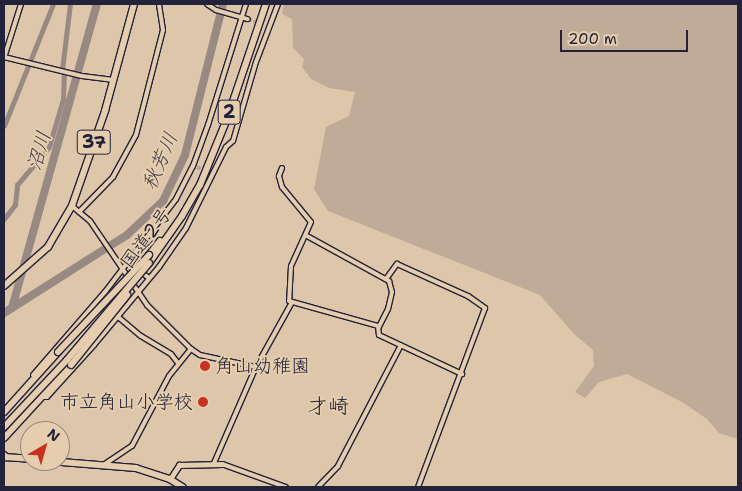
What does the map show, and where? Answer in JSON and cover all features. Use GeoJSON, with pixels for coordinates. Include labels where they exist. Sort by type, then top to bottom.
{"type":"FeatureCollection","features":[{"type":"Feature","properties":{"kind":"highway","name":"国道2号"},"geometry":{"type":"LineString","coordinates":[[4,427],[67,360],[150,258],[174,222],[182,216],[215,152],[266,4]]}},
{"type":"Feature","properties":{"kind":"highway"},"geometry":{"type":"LineString","coordinates":[[4,412],[58,352],[150,258]]}},
{"type":"Feature","properties":{"kind":"highway"},"geometry":{"type":"LineString","coordinates":[[4,438],[71,365],[112,316],[150,258]]}},
{"type":"Feature","properties":{"kind":"main road","name":"37"},"geometry":{"type":"LineString","coordinates":[[4,286],[28,267],[48,247],[72,206],[114,80],[134,4]]}},
{"type":"Feature","properties":{"kind":"main road"},"geometry":{"type":"LineString","coordinates":[[5,456],[20,458]]}},
{"type":"Feature","properties":{"kind":"main road"},"geometry":{"type":"LineString","coordinates":[[70,463],[136,468],[170,479],[183,487]]}},
{"type":"Feature","properties":{"kind":"street"},"geometry":{"type":"LineString","coordinates":[[21,4],[4,57],[71,74],[114,80]]}},
{"type":"Feature","properties":{"kind":"street"},"geometry":{"type":"LineString","coordinates":[[80,212],[113,177],[136,135],[163,30],[159,4]]}},
{"type":"Feature","properties":{"kind":"street"},"geometry":{"type":"LineString","coordinates":[[207,4],[216,10],[248,19]]}},
{"type":"Feature","properties":{"kind":"street"},"geometry":{"type":"LineString","coordinates":[[25,414],[13,403],[123,270],[176,199],[195,167],[246,4]]}},
{"type":"Feature","properties":{"kind":"street"},"geometry":{"type":"LineString","coordinates":[[41,397],[47,396],[118,317],[139,292],[186,228],[226,147],[233,141],[268,28],[278,4]]}},
{"type":"Feature","properties":{"kind":"street"},"geometry":{"type":"LineString","coordinates":[[263,25],[268,28]]}},
{"type":"Feature","properties":{"kind":"street"},"geometry":{"type":"LineString","coordinates":[[282,168],[279,176],[282,187],[312,222],[307,236],[291,266],[287,297],[292,304],[380,327]]}},
{"type":"Feature","properties":{"kind":"street"},"geometry":{"type":"LineString","coordinates":[[72,206],[90,221],[147,306],[191,349],[200,354],[256,367]]}},
{"type":"Feature","properties":{"kind":"street"},"geometry":{"type":"LineString","coordinates":[[307,236],[386,279],[392,285],[386,318],[380,327],[379,335],[462,374]]}},
{"type":"Feature","properties":{"kind":"street"},"geometry":{"type":"LineString","coordinates":[[129,262],[149,278]]}},
{"type":"Feature","properties":{"kind":"street"},"geometry":{"type":"LineString","coordinates":[[386,279],[397,264],[468,296],[485,308],[462,374],[418,487]]}},
{"type":"Feature","properties":{"kind":"street"},"geometry":{"type":"LineString","coordinates":[[99,299],[118,317],[170,354],[178,363]]}},
{"type":"Feature","properties":{"kind":"street"},"geometry":{"type":"LineString","coordinates":[[214,463],[256,367],[292,304]]}},
{"type":"Feature","properties":{"kind":"street"},"geometry":{"type":"LineString","coordinates":[[68,336],[87,353]]}},
{"type":"Feature","properties":{"kind":"street"},"geometry":{"type":"LineString","coordinates":[[318,487],[338,466],[401,345]]}},
{"type":"Feature","properties":{"kind":"street"},"geometry":{"type":"LineString","coordinates":[[101,467],[132,446],[178,363],[191,349]]}},
{"type":"Feature","properties":{"kind":"street"},"geometry":{"type":"LineString","coordinates":[[170,479],[179,465],[214,463],[222,464],[286,487]]}},
{"type":"Feature","properties":{"kind":"shaded area"},"geometry":{"type":"Polygon","coordinates":[[[284,4],[738,4],[738,439],[719,433],[707,419],[682,402],[627,374],[599,382],[585,398],[575,392],[594,366],[593,350],[574,334],[540,295],[328,211],[314,189],[326,127],[349,116],[355,92],[329,88],[311,79],[302,67],[304,59],[293,48],[292,19],[282,14],[284,4]]]}},
{"type":"Feature","properties":{"kind":"waterway"},"geometry":{"type":"LineString","coordinates":[[4,126],[53,4]]}},
{"type":"Feature","properties":{"kind":"waterway"},"geometry":{"type":"LineString","coordinates":[[62,70],[70,4]]}},
{"type":"Feature","properties":{"kind":"waterway","name":"沼川"},"geometry":{"type":"LineString","coordinates":[[12,308],[97,4]]}},
{"type":"Feature","properties":{"kind":"waterway","name":"秋芳川"},"geometry":{"type":"LineString","coordinates":[[4,313],[127,235],[163,201],[185,155],[223,4]]}},
{"type":"Feature","properties":{"kind":"waterway"},"geometry":{"type":"LineString","coordinates":[[4,219],[15,205],[17,185],[49,147],[63,99],[64,75]]}},
{"type":"Feature","properties":{"kind":"tunnel"},"geometry":{"type":"LineString","coordinates":[[248,19],[263,25]]}},
{"type":"Feature","properties":{"kind":"tunnel"},"geometry":{"type":"LineString","coordinates":[[197,167],[210,173]]}},
{"type":"Feature","properties":{"kind":"place","name":"角山幼稚園"},"geometry":{"type":"Point","coordinates":[205,366]}},
{"type":"Feature","properties":{"kind":"place","name":"市立角山小学校"},"geometry":{"type":"Point","coordinates":[203,402]}},
{"type":"Feature","properties":{"kind":"district","name":"才崎"},"geometry":{"type":"Point","coordinates":[328,406]}}]}
